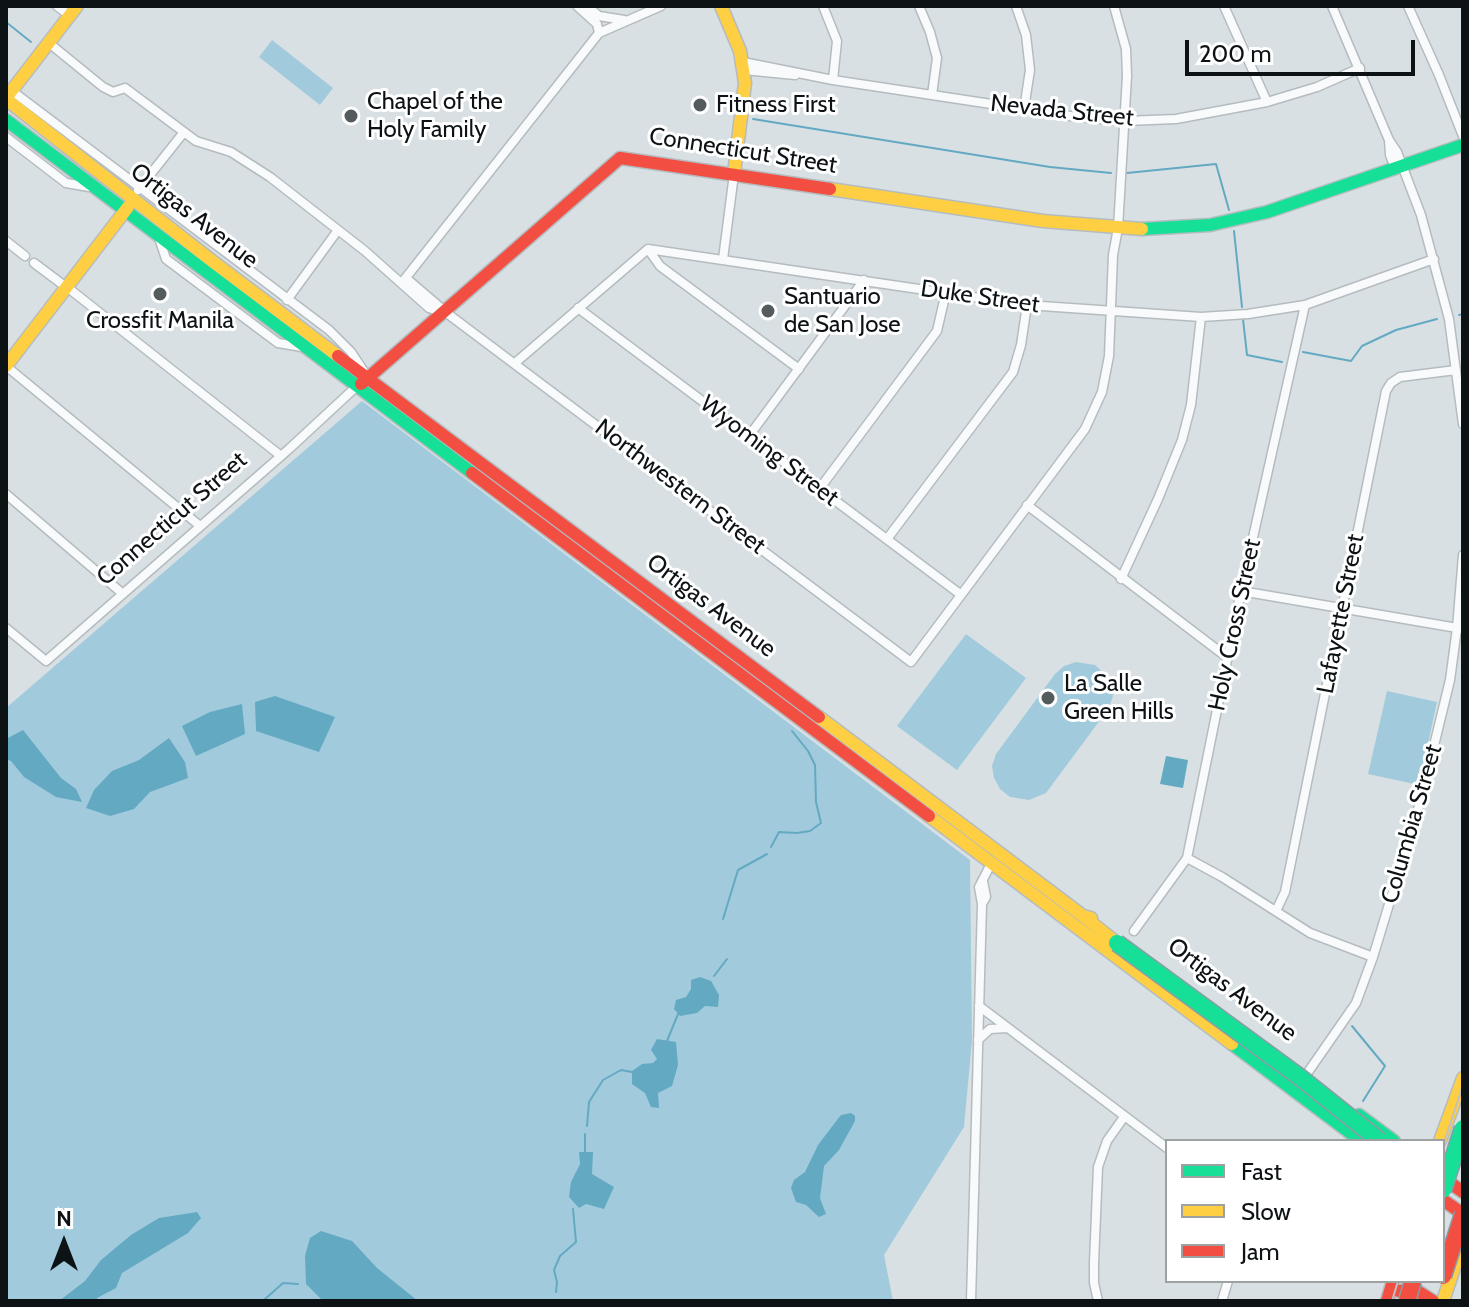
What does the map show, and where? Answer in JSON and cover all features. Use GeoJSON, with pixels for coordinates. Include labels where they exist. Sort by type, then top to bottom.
{"type":"FeatureCollection","features":[{"type":"Feature","properties":{"kind":"main road"},"geometry":{"type":"LineString","coordinates":[[721,6],[743,66],[745,83],[734,174]]}},
{"type":"Feature","properties":{"kind":"main road"},"geometry":{"type":"LineString","coordinates":[[8,96],[49,43],[68,9]]}},
{"type":"Feature","properties":{"kind":"main road","name":"Ortigas Avenue"},"geometry":{"type":"LineString","coordinates":[[8,96],[13,115],[94,188],[129,201],[159,237],[307,348],[363,382],[1083,916],[1099,920],[1391,1139]]}},
{"type":"Feature","properties":{"kind":"main road"},"geometry":{"type":"LineString","coordinates":[[13,115],[29,110],[53,123]]}},
{"type":"Feature","properties":{"kind":"main road","name":"Ortigas Avenue"},"geometry":{"type":"LineString","coordinates":[[13,115],[212,261],[363,382],[1358,1139]]}},
{"type":"Feature","properties":{"kind":"main road","name":"Connecticut Street"},"geometry":{"type":"LineString","coordinates":[[363,382],[620,158],[1043,221],[1118,228],[1171,228],[1231,221],[1295,204],[1463,145]]}},
{"type":"Feature","properties":{"kind":"main road"},"geometry":{"type":"LineString","coordinates":[[6,366],[129,201]]}},
{"type":"Feature","properties":{"kind":"main road"},"geometry":{"type":"LineString","coordinates":[[6,355],[68,282]]}},
{"type":"Feature","properties":{"kind":"main road"},"geometry":{"type":"LineString","coordinates":[[1083,916],[1301,1078],[1377,1139]]}},
{"type":"Feature","properties":{"kind":"main road"},"geometry":{"type":"LineString","coordinates":[[1222,1036],[1238,1034],[1234,1021]]}},
{"type":"Feature","properties":{"kind":"main road"},"geometry":{"type":"LineString","coordinates":[[1242,1051],[1244,1042],[1254,1036]]}},
{"type":"Feature","properties":{"kind":"main road"},"geometry":{"type":"LineString","coordinates":[[1441,1139],[1463,1078]]}},
{"type":"Feature","properties":{"kind":"main road"},"geometry":{"type":"LineString","coordinates":[[1445,1161],[1463,1107]]}},
{"type":"Feature","properties":{"kind":"main road"},"geometry":{"type":"LineString","coordinates":[[1445,1184],[1463,1128]]}},
{"type":"Feature","properties":{"kind":"main road"},"geometry":{"type":"LineString","coordinates":[[1445,1179],[1463,1192]]}},
{"type":"Feature","properties":{"kind":"main road"},"geometry":{"type":"LineString","coordinates":[[1443,1301],[1463,1214],[1445,1201]]}},
{"type":"Feature","properties":{"kind":"main road"},"geometry":{"type":"LineString","coordinates":[[1450,1272],[1463,1242]]}},
{"type":"Feature","properties":{"kind":"main road"},"geometry":{"type":"LineString","coordinates":[[1399,1290],[1420,1291],[1434,1301],[1444,1283]]}},
{"type":"Feature","properties":{"kind":"street"},"geometry":{"type":"LineString","coordinates":[[577,6],[597,24],[599,33]]}},
{"type":"Feature","properties":{"kind":"street"},"geometry":{"type":"LineString","coordinates":[[587,6],[599,16],[629,20]]}},
{"type":"Feature","properties":{"kind":"street"},"geometry":{"type":"LineString","coordinates":[[403,281],[599,33],[661,6]]}},
{"type":"Feature","properties":{"kind":"street"},"geometry":{"type":"LineString","coordinates":[[823,6],[837,41],[833,80]]}},
{"type":"Feature","properties":{"kind":"street"},"geometry":{"type":"LineString","coordinates":[[919,6],[937,58],[932,95]]}},
{"type":"Feature","properties":{"kind":"street"},"geometry":{"type":"LineString","coordinates":[[1016,6],[1026,35],[1030,70],[1024,109]]}},
{"type":"Feature","properties":{"kind":"street"},"geometry":{"type":"LineString","coordinates":[[960,594],[1085,429],[1102,392],[1109,356],[1113,255],[1118,228],[1125,121],[1126,49],[1114,6]]}},
{"type":"Feature","properties":{"kind":"street"},"geometry":{"type":"LineString","coordinates":[[1224,6],[1267,102]]}},
{"type":"Feature","properties":{"kind":"street"},"geometry":{"type":"LineString","coordinates":[[1332,6],[1360,68],[1434,259],[1449,319],[1463,424]]}},
{"type":"Feature","properties":{"kind":"street"},"geometry":{"type":"LineString","coordinates":[[1408,6],[1463,136]]}},
{"type":"Feature","properties":{"kind":"street","name":"Northwestern Street"},"geometry":{"type":"LineString","coordinates":[[49,43],[103,87],[113,92],[125,88],[196,141],[238,156],[911,662],[960,594]]}},
{"type":"Feature","properties":{"kind":"street","name":"Nevada Street"},"geometry":{"type":"LineString","coordinates":[[743,66],[1024,109],[1125,121],[1176,119],[1267,102],[1317,87],[1360,68]]}},
{"type":"Feature","properties":{"kind":"street"},"geometry":{"type":"LineString","coordinates":[[8,96],[53,123],[129,201],[287,300],[329,330],[351,352],[363,382]]}},
{"type":"Feature","properties":{"kind":"street"},"geometry":{"type":"LineString","coordinates":[[129,201],[184,132]]}},
{"type":"Feature","properties":{"kind":"street"},"geometry":{"type":"LineString","coordinates":[[6,137],[66,183],[94,188]]}},
{"type":"Feature","properties":{"kind":"street"},"geometry":{"type":"LineString","coordinates":[[723,259],[734,174]]}},
{"type":"Feature","properties":{"kind":"street"},"geometry":{"type":"LineString","coordinates":[[287,300],[338,230]]}},
{"type":"Feature","properties":{"kind":"street"},"geometry":{"type":"LineString","coordinates":[[6,241],[25,256]]}},
{"type":"Feature","properties":{"kind":"street"},"geometry":{"type":"LineString","coordinates":[[515,363],[648,249],[660,266],[799,369]]}},
{"type":"Feature","properties":{"kind":"street","name":"Duke Street"},"geometry":{"type":"LineString","coordinates":[[648,249],[1027,305],[1201,317],[1248,314],[1305,305],[1434,259]]}},
{"type":"Feature","properties":{"kind":"street"},"geometry":{"type":"LineString","coordinates":[[34,263],[68,282],[281,456]]}},
{"type":"Feature","properties":{"kind":"street"},"geometry":{"type":"LineString","coordinates":[[749,436],[864,280]]}},
{"type":"Feature","properties":{"kind":"street"},"geometry":{"type":"LineString","coordinates":[[820,488],[937,331],[946,292]]}},
{"type":"Feature","properties":{"kind":"street"},"geometry":{"type":"LineString","coordinates":[[887,539],[1013,372],[1027,305]]}},
{"type":"Feature","properties":{"kind":"street","name":"Holy Cross Street"},"geometry":{"type":"LineString","coordinates":[[1134,931],[1187,858],[1241,591],[1305,305]]}},
{"type":"Feature","properties":{"kind":"street","name":"Wyoming Street"},"geometry":{"type":"LineString","coordinates":[[578,308],[960,594]]}},
{"type":"Feature","properties":{"kind":"street"},"geometry":{"type":"LineString","coordinates":[[1121,579],[1182,440],[1191,405],[1201,317]]}},
{"type":"Feature","properties":{"kind":"street"},"geometry":{"type":"LineString","coordinates":[[6,366],[200,526]]}},
{"type":"Feature","properties":{"kind":"street","name":"Lafayette Street"},"geometry":{"type":"LineString","coordinates":[[1276,911],[1285,892],[1386,391],[1400,377],[1456,370]]}},
{"type":"Feature","properties":{"kind":"street","name":"Connecticut Street"},"geometry":{"type":"LineString","coordinates":[[6,628],[46,661],[363,382]]}},
{"type":"Feature","properties":{"kind":"street"},"geometry":{"type":"LineString","coordinates":[[6,494],[123,594]]}},
{"type":"Feature","properties":{"kind":"street"},"geometry":{"type":"LineString","coordinates":[[1027,505],[1228,658]]}},
{"type":"Feature","properties":{"kind":"street","name":"Columbia Street"},"geometry":{"type":"LineString","coordinates":[[1306,1075],[1356,1003],[1373,957],[1437,738],[1450,680],[1460,629],[1463,555]]}},
{"type":"Feature","properties":{"kind":"street"},"geometry":{"type":"LineString","coordinates":[[1241,591],[1460,629]]}},
{"type":"Feature","properties":{"kind":"street"},"geometry":{"type":"LineString","coordinates":[[1187,858],[1319,938],[1373,957]]}},
{"type":"Feature","properties":{"kind":"street"},"geometry":{"type":"LineString","coordinates":[[971,1301],[982,904],[979,887],[992,862]]}},
{"type":"Feature","properties":{"kind":"street"},"geometry":{"type":"LineString","coordinates":[[979,1006],[1165,1147]]}},
{"type":"Feature","properties":{"kind":"street"},"geometry":{"type":"LineString","coordinates":[[978,1040],[990,1029],[1008,1028]]}},
{"type":"Feature","properties":{"kind":"street"},"geometry":{"type":"LineString","coordinates":[[1098,1301],[1094,1273],[1098,1167],[1107,1141],[1124,1117]]}},
{"type":"Feature","properties":{"kind":"shaded area"},"geometry":{"type":"Polygon","coordinates":[[[272,40],[333,88],[320,105],[259,57],[272,40]]]}},
{"type":"Feature","properties":{"kind":"shaded area"},"geometry":{"type":"Polygon","coordinates":[[[362,401],[970,860],[972,1040],[964,1127],[884,1255],[893,1301],[6,1301],[6,708],[362,401]]]}},
{"type":"Feature","properties":{"kind":"shaded area"},"geometry":{"type":"Polygon","coordinates":[[[966,634],[1026,678],[957,770],[897,726],[966,634]]]}},
{"type":"Feature","properties":{"kind":"shaded area"},"geometry":{"type":"Polygon","coordinates":[[[1076,662],[1095,665],[1109,678],[1113,696],[1109,708],[1046,793],[1029,800],[1010,797],[1000,789],[994,778],[992,766],[996,754],[1055,674],[1064,666],[1076,662]]]}},
{"type":"Feature","properties":{"kind":"shaded area"},"geometry":{"type":"Polygon","coordinates":[[[1387,691],[1437,702],[1419,785],[1368,774],[1387,691]]]}},
{"type":"Feature","properties":{"kind":"shaded area"},"geometry":{"type":"Polygon","coordinates":[[[275,696],[335,717],[319,752],[256,731],[255,702],[275,696]]]}},
{"type":"Feature","properties":{"kind":"shaded area"},"geometry":{"type":"Polygon","coordinates":[[[242,704],[245,734],[196,756],[182,726],[210,712],[242,704]]]}},
{"type":"Feature","properties":{"kind":"shaded area"},"geometry":{"type":"Polygon","coordinates":[[[23,730],[61,778],[76,789],[82,802],[56,797],[24,777],[6,759],[6,739],[23,730]]]}},
{"type":"Feature","properties":{"kind":"shaded area"},"geometry":{"type":"Polygon","coordinates":[[[169,738],[185,762],[188,778],[150,792],[134,809],[110,816],[86,808],[94,790],[112,771],[139,760],[169,738]]]}},
{"type":"Feature","properties":{"kind":"shaded area"},"geometry":{"type":"Polygon","coordinates":[[[1166,756],[1188,760],[1183,788],[1160,784],[1166,756]]]}},
{"type":"Feature","properties":{"kind":"shaded area"},"geometry":{"type":"Polygon","coordinates":[[[700,977],[711,981],[719,995],[718,1007],[705,1006],[697,1013],[680,1016],[674,1009],[676,1000],[686,997],[691,989],[691,980],[700,977]]]}},
{"type":"Feature","properties":{"kind":"shaded area"},"geometry":{"type":"Polygon","coordinates":[[[657,1039],[676,1042],[678,1065],[672,1086],[658,1093],[659,1108],[651,1107],[645,1093],[632,1084],[632,1071],[657,1059],[651,1050],[657,1039]]]}},
{"type":"Feature","properties":{"kind":"shaded area"},"geometry":{"type":"Polygon","coordinates":[[[851,1113],[855,1121],[839,1150],[824,1166],[820,1198],[826,1214],[819,1217],[806,1205],[796,1202],[791,1188],[794,1180],[805,1172],[818,1145],[841,1115],[851,1113]]]}},
{"type":"Feature","properties":{"kind":"shaded area"},"geometry":{"type":"Polygon","coordinates":[[[579,1152],[593,1152],[592,1174],[614,1187],[604,1209],[586,1204],[579,1208],[569,1197],[571,1182],[580,1164],[579,1152]]]}},
{"type":"Feature","properties":{"kind":"shaded area"},"geometry":{"type":"Polygon","coordinates":[[[197,1212],[201,1218],[188,1233],[122,1273],[116,1288],[97,1298],[97,1301],[59,1301],[85,1281],[101,1260],[131,1235],[159,1218],[197,1212]]]}},
{"type":"Feature","properties":{"kind":"shaded area"},"geometry":{"type":"Polygon","coordinates":[[[321,1231],[352,1241],[377,1268],[418,1301],[323,1301],[306,1284],[305,1256],[310,1238],[321,1231]]]}},
{"type":"Feature","properties":{"kind":"waterway"},"geometry":{"type":"LineString","coordinates":[[6,22],[31,42]]}},
{"type":"Feature","properties":{"kind":"waterway"},"geometry":{"type":"LineString","coordinates":[[753,119],[1050,167],[1111,173]]}},
{"type":"Feature","properties":{"kind":"waterway"},"geometry":{"type":"LineString","coordinates":[[1127,173],[1216,164],[1229,210]]}},
{"type":"Feature","properties":{"kind":"waterway"},"geometry":{"type":"LineString","coordinates":[[1234,231],[1242,307]]}},
{"type":"Feature","properties":{"kind":"waterway"},"geometry":{"type":"LineString","coordinates":[[1459,315],[1463,314]]}},
{"type":"Feature","properties":{"kind":"waterway"},"geometry":{"type":"LineString","coordinates":[[1243,319],[1247,355],[1282,362]]}},
{"type":"Feature","properties":{"kind":"waterway"},"geometry":{"type":"LineString","coordinates":[[1303,352],[1351,361],[1362,346],[1396,330],[1437,319]]}},
{"type":"Feature","properties":{"kind":"waterway"},"geometry":{"type":"LineString","coordinates":[[771,847],[779,832],[810,831],[821,823],[816,802],[815,765],[792,731]]}},
{"type":"Feature","properties":{"kind":"waterway"},"geometry":{"type":"LineString","coordinates":[[723,919],[738,870],[767,854]]}},
{"type":"Feature","properties":{"kind":"waterway"},"geometry":{"type":"LineString","coordinates":[[714,976],[727,959]]}},
{"type":"Feature","properties":{"kind":"waterway"},"geometry":{"type":"LineString","coordinates":[[667,1041],[678,1014]]}},
{"type":"Feature","properties":{"kind":"waterway"},"geometry":{"type":"LineString","coordinates":[[1352,1026],[1385,1066],[1363,1101]]}},
{"type":"Feature","properties":{"kind":"waterway"},"geometry":{"type":"LineString","coordinates":[[587,1126],[589,1102],[603,1080],[621,1070],[632,1072]]}},
{"type":"Feature","properties":{"kind":"waterway"},"geometry":{"type":"LineString","coordinates":[[585,1134],[585,1152]]}},
{"type":"Feature","properties":{"kind":"waterway"},"geometry":{"type":"LineString","coordinates":[[556,1292],[554,1270],[560,1256],[576,1242],[573,1209]]}},
{"type":"Feature","properties":{"kind":"waterway"},"geometry":{"type":"LineString","coordinates":[[264,1300],[283,1283],[298,1284]]}},
{"type":"Feature","properties":{"kind":"tram line"},"geometry":{"type":"LineString","coordinates":[[1445,1140],[1463,1085]]}},
{"type":"Feature","properties":{"kind":"tram line"},"geometry":{"type":"LineString","coordinates":[[1392,1301],[1397,1283]]}},
{"type":"Feature","properties":{"kind":"traffic: fast"},"geometry":{"type":"LineString","coordinates":[[6,120],[472,473]]}},
{"type":"Feature","properties":{"kind":"traffic: fast"},"geometry":{"type":"LineString","coordinates":[[1142,229],[1210,225],[1267,212],[1463,145]]}},
{"type":"Feature","properties":{"kind":"traffic: fast"},"geometry":{"type":"LineString","coordinates":[[1117,943],[1301,1078],[1377,1139]]}},
{"type":"Feature","properties":{"kind":"traffic: fast"},"geometry":{"type":"LineString","coordinates":[[1232,1044],[1358,1139]]}},
{"type":"Feature","properties":{"kind":"traffic: fast"},"geometry":{"type":"LineString","coordinates":[[1359,1115],[1391,1139]]}},
{"type":"Feature","properties":{"kind":"traffic: fast"},"geometry":{"type":"LineString","coordinates":[[1445,1184],[1463,1128]]}},
{"type":"Feature","properties":{"kind":"traffic: slow"},"geometry":{"type":"LineString","coordinates":[[6,98],[77,6]]}},
{"type":"Feature","properties":{"kind":"traffic: slow"},"geometry":{"type":"LineString","coordinates":[[721,6],[740,51],[745,83],[734,174]]}},
{"type":"Feature","properties":{"kind":"traffic: slow"},"geometry":{"type":"LineString","coordinates":[[6,99],[338,356]]}},
{"type":"Feature","properties":{"kind":"traffic: slow"},"geometry":{"type":"LineString","coordinates":[[830,189],[1043,221],[1142,229]]}},
{"type":"Feature","properties":{"kind":"traffic: slow"},"geometry":{"type":"LineString","coordinates":[[6,366],[128,207]]}},
{"type":"Feature","properties":{"kind":"traffic: slow"},"geometry":{"type":"LineString","coordinates":[[819,717],[1083,916],[1091,918]]}},
{"type":"Feature","properties":{"kind":"traffic: slow"},"geometry":{"type":"LineString","coordinates":[[929,816],[1232,1044]]}},
{"type":"Feature","properties":{"kind":"traffic: slow"},"geometry":{"type":"LineString","coordinates":[[1083,916],[1117,943]]}},
{"type":"Feature","properties":{"kind":"traffic: slow"},"geometry":{"type":"LineString","coordinates":[[1441,1139],[1463,1078]]}},
{"type":"Feature","properties":{"kind":"traffic: slow"},"geometry":{"type":"LineString","coordinates":[[1443,1301],[1463,1242]]}},
{"type":"Feature","properties":{"kind":"traffic: jam"},"geometry":{"type":"LineString","coordinates":[[361,384],[620,158],[830,189]]}},
{"type":"Feature","properties":{"kind":"traffic: jam"},"geometry":{"type":"LineString","coordinates":[[338,356],[819,717]]}},
{"type":"Feature","properties":{"kind":"traffic: jam"},"geometry":{"type":"LineString","coordinates":[[472,473],[929,816]]}},
{"type":"Feature","properties":{"kind":"traffic: jam"},"geometry":{"type":"LineString","coordinates":[[1445,1179],[1463,1192]]}},
{"type":"Feature","properties":{"kind":"traffic: jam"},"geometry":{"type":"LineString","coordinates":[[1445,1201],[1463,1214]]}},
{"type":"Feature","properties":{"kind":"traffic: jam"},"geometry":{"type":"LineString","coordinates":[[1445,1270],[1463,1214]]}},
{"type":"Feature","properties":{"kind":"traffic: jam"},"geometry":{"type":"LineString","coordinates":[[1387,1301],[1392,1283]]}},
{"type":"Feature","properties":{"kind":"traffic: jam"},"geometry":{"type":"LineString","coordinates":[[1407,1301],[1412,1283]]}},
{"type":"Feature","properties":{"kind":"traffic: jam"},"geometry":{"type":"LineString","coordinates":[[1399,1291],[1416,1290],[1433,1301]]}},
{"type":"Feature","properties":{"kind":"place","name":"Fitness First"},"geometry":{"type":"Point","coordinates":[700,105]}},
{"type":"Feature","properties":{"kind":"place","name":"Chapel of the Holy Family"},"geometry":{"type":"Point","coordinates":[351,116]}},
{"type":"Feature","properties":{"kind":"place","name":"Crossfit Manila"},"geometry":{"type":"Point","coordinates":[160,294]}},
{"type":"Feature","properties":{"kind":"place","name":"Santuario de San Jose"},"geometry":{"type":"Point","coordinates":[768,311]}},
{"type":"Feature","properties":{"kind":"place","name":"La Salle Green Hills"},"geometry":{"type":"Point","coordinates":[1048,698]}}]}
